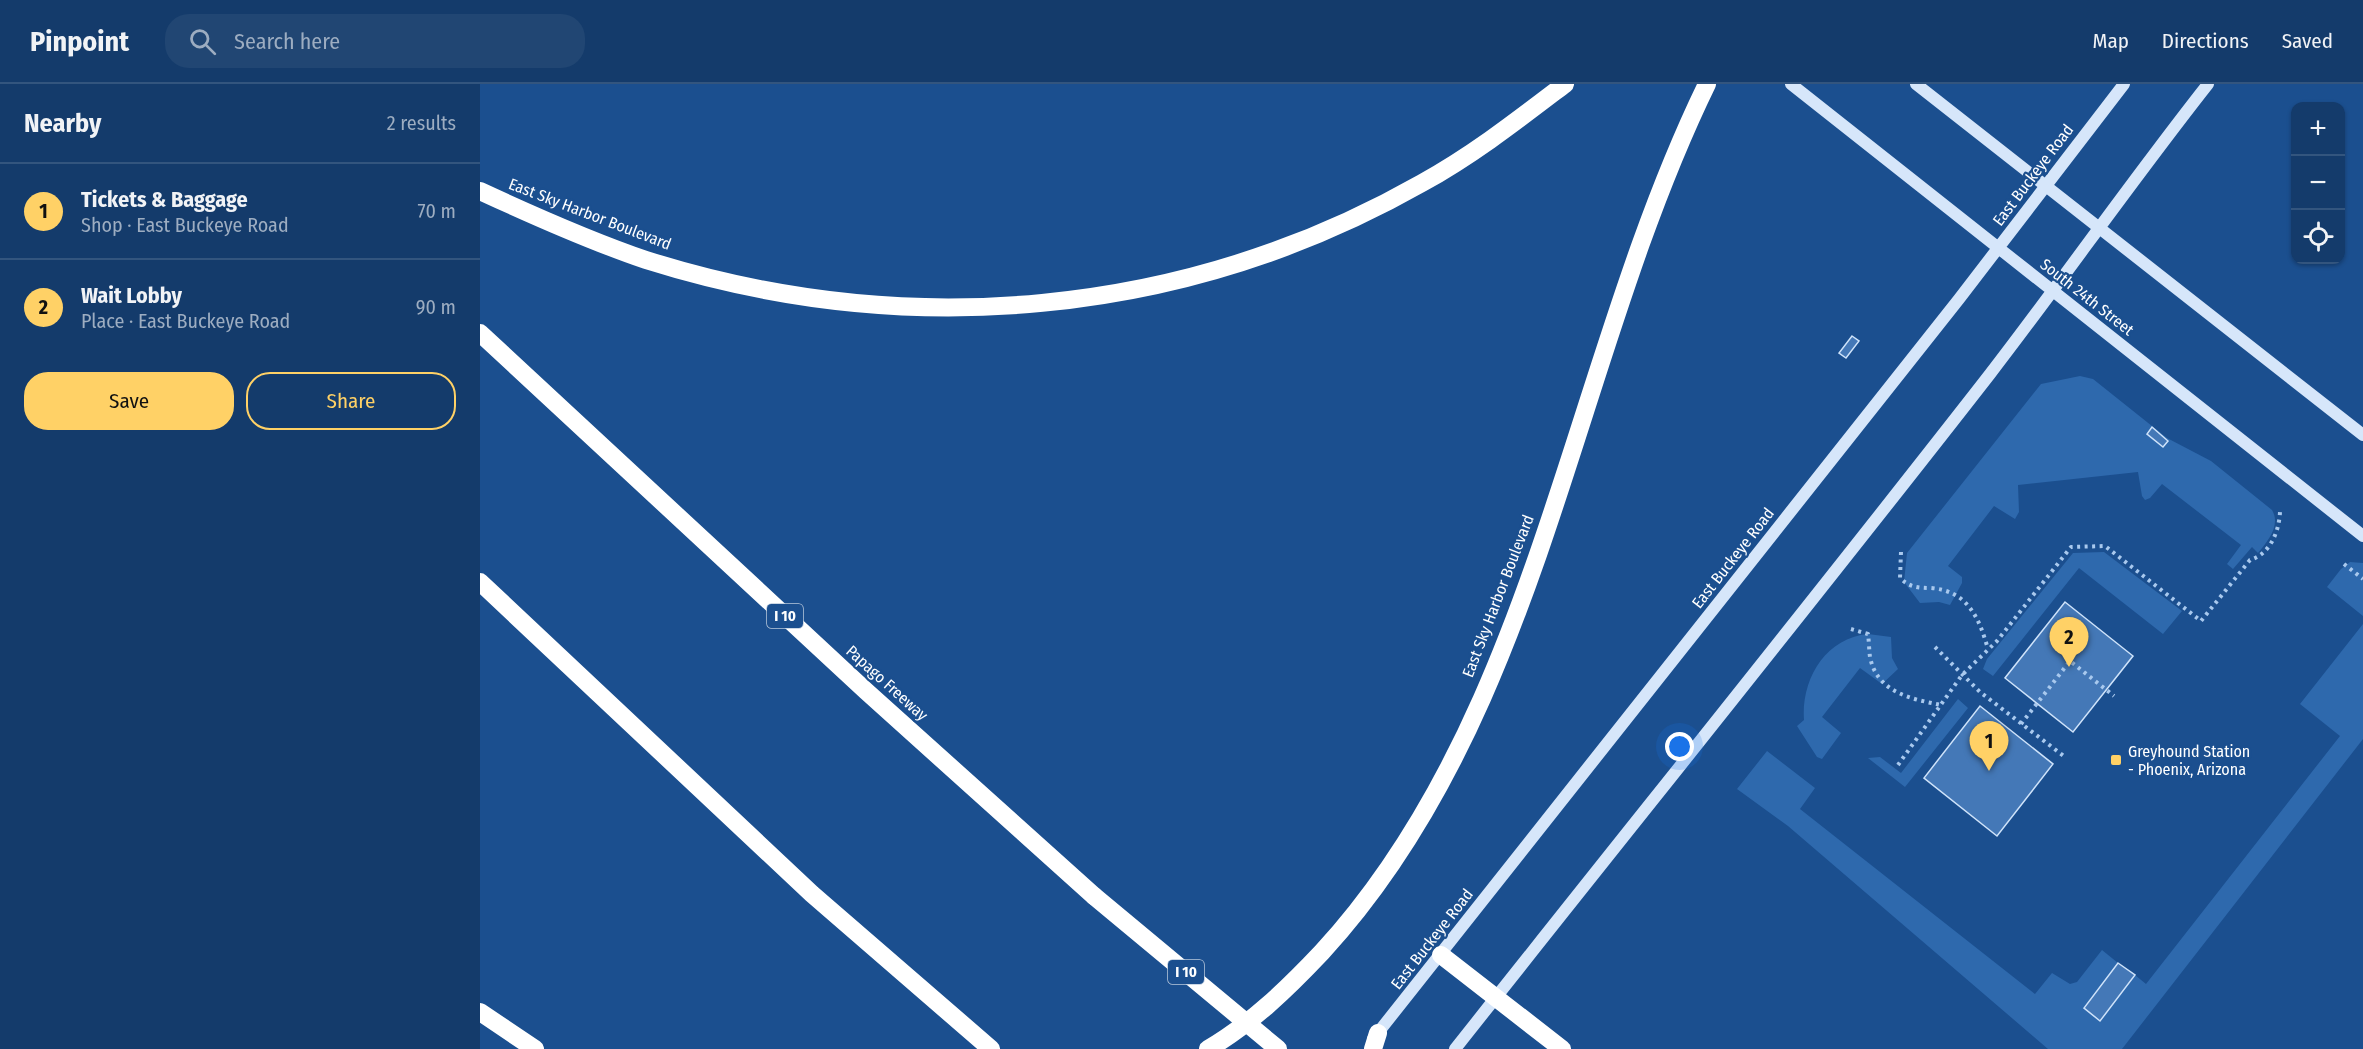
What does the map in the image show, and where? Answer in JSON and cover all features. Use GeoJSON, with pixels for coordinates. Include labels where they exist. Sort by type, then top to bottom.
{"type":"FeatureCollection","features":[{"type":"Feature","properties":{"kind":"highway","name":"East Sky Harbor Boulevard"},"geometry":{"type":"LineString","coordinates":[[480,191],[645,259],[760,289],[883,306],[950,308],[1056,303],[1161,285],[1215,272],[1326,231],[1424,182],[1475,150],[1565,84]]}},
{"type":"Feature","properties":{"kind":"highway","name":"East Sky Harbor Boulevard"},"geometry":{"type":"LineString","coordinates":[[1208,1049],[1267,1007],[1348,923],[1381,880],[1440,782],[1494,668],[1520,600],[1642,240],[1692,115],[1707,84]]}},
{"type":"Feature","properties":{"kind":"highway","name":"Papago Freeway"},"geometry":{"type":"LineString","coordinates":[[480,333],[857,683],[1094,896],[1278,1049]]}},
{"type":"Feature","properties":{"kind":"highway"},"geometry":{"type":"LineString","coordinates":[[480,582],[812,894],[984,1043]]}},
{"type":"Feature","properties":{"kind":"highway"},"geometry":{"type":"LineString","coordinates":[[1441,955],[1562,1049]]}},
{"type":"Feature","properties":{"kind":"highway"},"geometry":{"type":"LineString","coordinates":[[480,1012],[535,1049]]}},
{"type":"Feature","properties":{"kind":"main road","name":"South 24th Street"},"geometry":{"type":"LineString","coordinates":[[1791,84],[2363,536]]}},
{"type":"Feature","properties":{"kind":"main road"},"geometry":{"type":"LineString","coordinates":[[1916,84],[2363,435]]}},
{"type":"Feature","properties":{"kind":"main road","name":"East Buckeye Road"},"geometry":{"type":"LineString","coordinates":[[1365,1049],[1375,1041],[1998,249],[2124,84]]}},
{"type":"Feature","properties":{"kind":"main road"},"geometry":{"type":"LineString","coordinates":[[1455,1049],[1872,525],[2208,84]]}},
{"type":"Feature","properties":{"kind":"path"},"geometry":{"type":"LineString","coordinates":[[1898,765],[1962,675],[1988,649],[2071,547],[2105,546],[2201,621],[2250,560],[2260,557],[2268,547],[2279,525],[2280,512]]}},
{"type":"Feature","properties":{"kind":"path"},"geometry":{"type":"LineString","coordinates":[[1901,552],[1900,578],[1917,588],[1946,590],[1973,608],[1979,619],[1988,649]]}},
{"type":"Feature","properties":{"kind":"path"},"geometry":{"type":"LineString","coordinates":[[2344,564],[2363,579]]}},
{"type":"Feature","properties":{"kind":"path"},"geometry":{"type":"LineString","coordinates":[[1851,630],[1868,634],[1870,659],[1876,671],[1894,691],[1904,698],[1941,705]]}},
{"type":"Feature","properties":{"kind":"path"},"geometry":{"type":"LineString","coordinates":[[1935,647],[1962,675],[2065,757]]}},
{"type":"Feature","properties":{"kind":"path"},"geometry":{"type":"LineString","coordinates":[[2021,724],[2070,661],[2114,696]]}},
{"type":"Feature","properties":{"kind":"shaded area"},"geometry":{"type":"Polygon","coordinates":[[[2080,376],[2093,379],[2167,438],[2211,461],[2272,510],[2274,527],[2266,543],[2258,553],[2252,547],[2233,569],[2227,564],[2241,545],[2162,484],[2150,498],[2145,500],[2142,496],[2138,472],[2018,485],[2019,512],[2015,519],[1994,506],[1948,566],[1962,577],[1962,583],[1950,605],[1939,602],[1920,603],[1904,582],[1907,553],[2041,384],[2080,376]]]}},
{"type":"Feature","properties":{"kind":"shaded area"},"geometry":{"type":"Polygon","coordinates":[[[2104,552],[2182,611],[2163,634],[2079,568],[1993,676],[1983,669],[1987,659],[2073,553],[2104,552]]]}},
{"type":"Feature","properties":{"kind":"shaded area"},"geometry":{"type":"Polygon","coordinates":[[[2350,562],[2363,563],[2363,616],[2327,587],[2341,569],[2350,562]]]}},
{"type":"Feature","properties":{"kind":"shaded area"},"geometry":{"type":"Polygon","coordinates":[[[2363,624],[2363,739],[2122,1049],[2048,1049],[1788,826],[1737,789],[1767,751],[1815,788],[1800,809],[2035,994],[2052,973],[2070,984],[2077,982],[2102,950],[2118,963],[2084,1008],[2100,1021],[2135,975],[2146,984],[2340,736],[2300,704],[2363,624]]]}},
{"type":"Feature","properties":{"kind":"shaded area"},"geometry":{"type":"Polygon","coordinates":[[[1868,634],[1891,637],[1892,658],[1898,669],[1882,684],[1860,668],[1822,717],[1841,733],[1822,759],[1817,757],[1797,726],[1804,720],[1804,705],[1812,676],[1828,652],[1853,637],[1868,634]]]}},
{"type":"Feature","properties":{"kind":"shaded area"},"geometry":{"type":"Polygon","coordinates":[[[1958,699],[1968,708],[1905,787],[1868,758],[1880,757],[1901,773],[1958,699]]]}},
{"type":"Feature","properties":{"kind":"building"},"geometry":{"type":"Polygon","coordinates":[[[1852,336],[1859,341],[1846,358],[1839,353],[1852,336]]]}},
{"type":"Feature","properties":{"kind":"building"},"geometry":{"type":"Polygon","coordinates":[[[2152,427],[2168,441],[2163,447],[2147,434],[2152,427]]]}},
{"type":"Feature","properties":{"kind":"building"},"geometry":{"type":"Polygon","coordinates":[[[2065,602],[2133,656],[2073,732],[2005,678],[2065,602]]]}},
{"type":"Feature","properties":{"kind":"building"},"geometry":{"type":"Polygon","coordinates":[[[1980,706],[2053,764],[1997,836],[1924,778],[1980,706]]]}},
{"type":"Feature","properties":{"kind":"building"},"geometry":{"type":"Polygon","coordinates":[[[2118,963],[2135,975],[2100,1021],[2084,1008],[2118,963]]]}},
{"type":"Feature","properties":{"kind":"place","name":"Wait Lobby"},"geometry":{"type":"Point","coordinates":[2069,667]}},
{"type":"Feature","properties":{"kind":"place","name":"Greyhound Station - Phoenix, Arizona"},"geometry":{"type":"Point","coordinates":[2116,760]}},
{"type":"Feature","properties":{"kind":"place","name":"Tickets & Baggage"},"geometry":{"type":"Point","coordinates":[1989,771]}}]}
